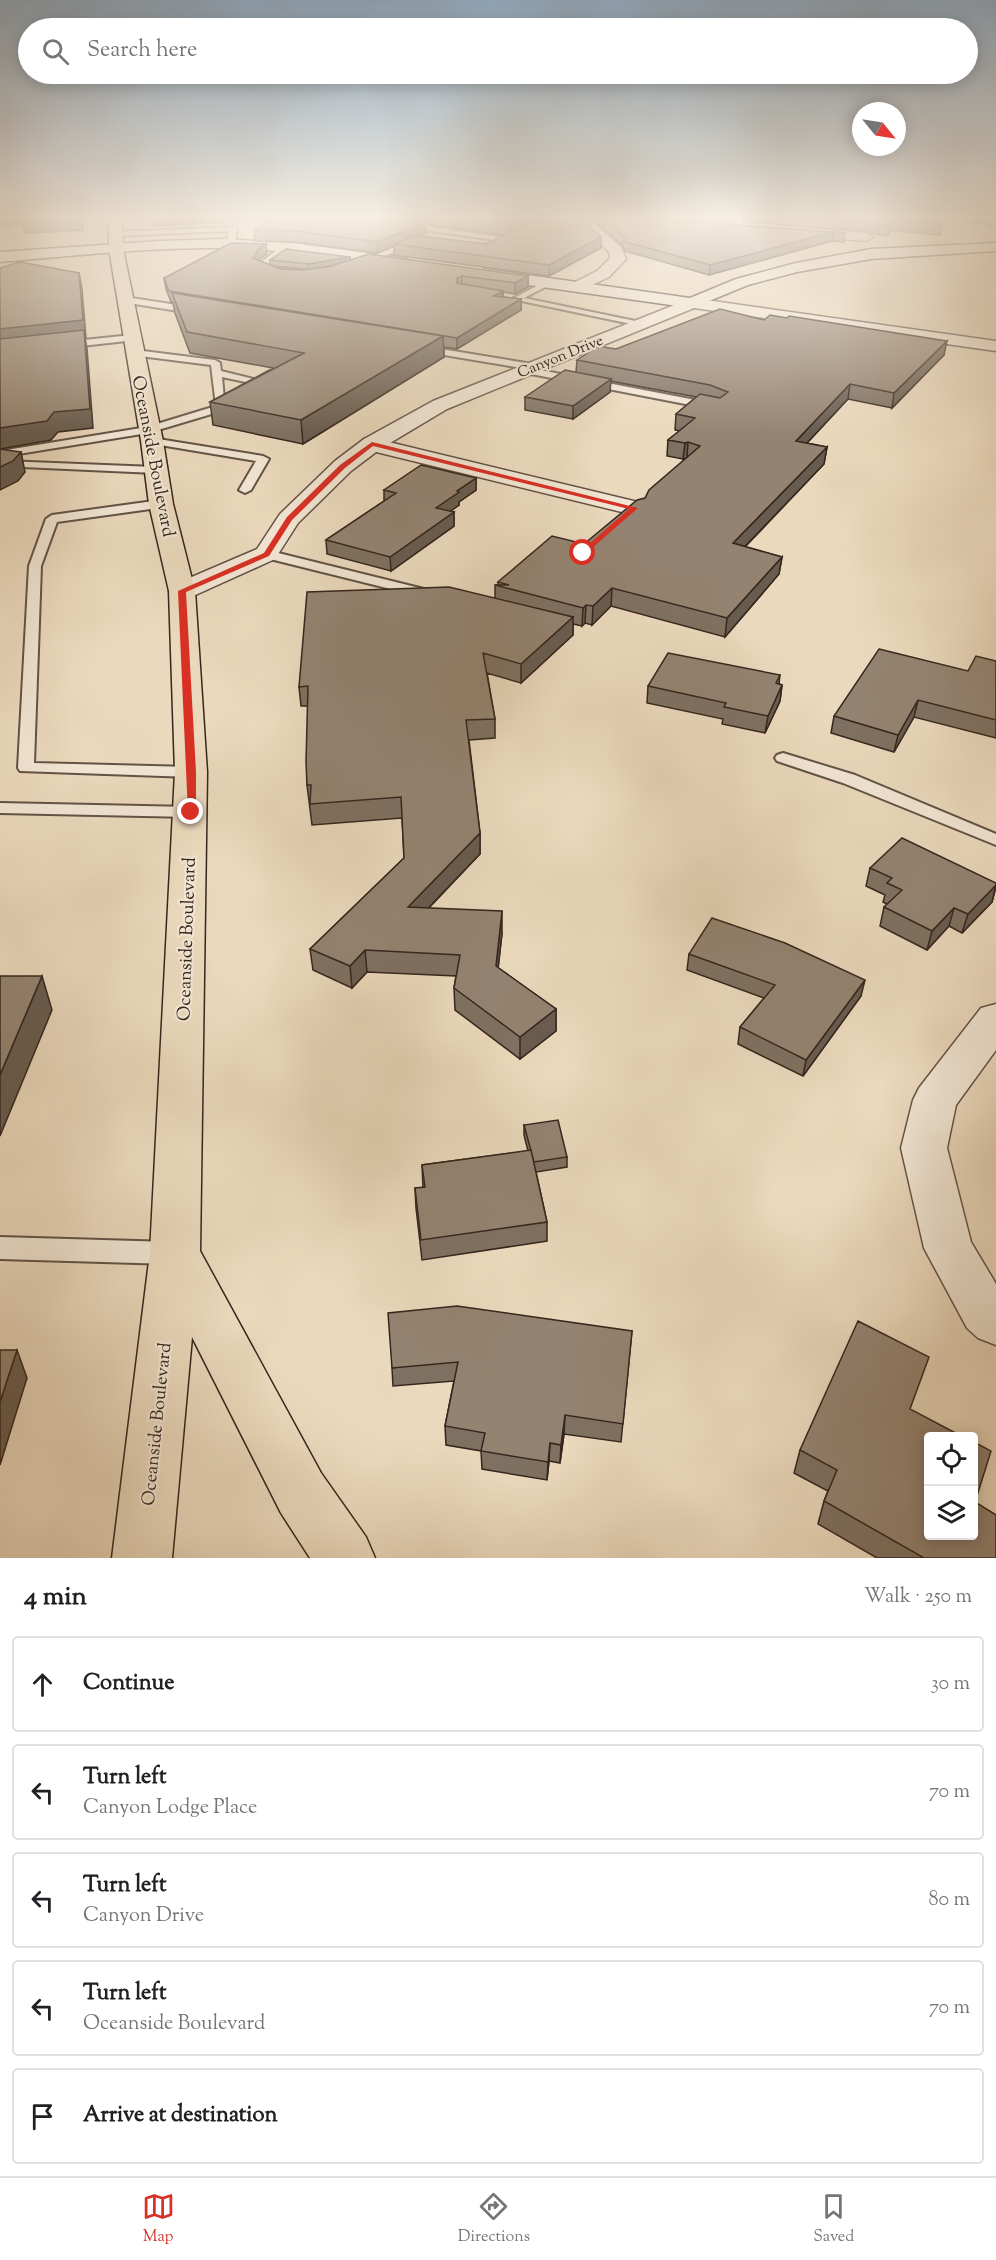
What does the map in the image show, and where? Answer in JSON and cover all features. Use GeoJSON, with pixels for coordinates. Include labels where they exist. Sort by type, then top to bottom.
{"type":"FeatureCollection","features":[{"type":"Feature","properties":{"kind":"main road","name":"Oceanside Boulevard"},"geometry":{"type":"LineString","coordinates":[[123,290],[161,504],[182,591],[191,792],[175,1253],[142,1558]]}},
{"type":"Feature","properties":{"kind":"main road"},"geometry":{"type":"LineString","coordinates":[[175,1253],[301,1493],[345,1558]]}},
{"type":"Feature","properties":{"kind":"street"},"geometry":{"type":"LineString","coordinates":[[596,290],[996,346]]}},
{"type":"Feature","properties":{"kind":"street","name":"Canyon Drive"},"geometry":{"type":"LineString","coordinates":[[266,554],[289,519],[343,466],[372,444],[440,405],[724,290]]}},
{"type":"Feature","properties":{"kind":"street"},"geometry":{"type":"LineString","coordinates":[[372,444],[634,508]]}},
{"type":"Feature","properties":{"kind":"street"},"geometry":{"type":"LineString","coordinates":[[182,591],[266,554]]}},
{"type":"Feature","properties":{"kind":"street"},"geometry":{"type":"LineString","coordinates":[[996,1019],[935,1100],[924,1148],[948,1248],[985,1312],[996,1321]]}},
{"type":"Feature","properties":{"kind":"lane"},"geometry":{"type":"LineString","coordinates":[[516,299],[533,290]]}},
{"type":"Feature","properties":{"kind":"lane"},"geometry":{"type":"LineString","coordinates":[[505,298],[642,323]]}},
{"type":"Feature","properties":{"kind":"lane"},"geometry":{"type":"LineString","coordinates":[[125,300],[206,313]]}},
{"type":"Feature","properties":{"kind":"lane"},"geometry":{"type":"LineString","coordinates":[[0,454],[150,435],[221,408],[215,363],[133,346],[55,346]]}},
{"type":"Feature","properties":{"kind":"lane"},"geometry":{"type":"LineString","coordinates":[[416,348],[718,408]]}},
{"type":"Feature","properties":{"kind":"lane"},"geometry":{"type":"LineString","coordinates":[[216,373],[274,385]]}},
{"type":"Feature","properties":{"kind":"lane"},"geometry":{"type":"LineString","coordinates":[[150,435],[263,459],[245,490]]}},
{"type":"Feature","properties":{"kind":"lane"},"geometry":{"type":"LineString","coordinates":[[0,464],[23,467],[155,470]]}},
{"type":"Feature","properties":{"kind":"lane"},"geometry":{"type":"LineString","coordinates":[[161,504],[52,519],[35,566],[26,768],[191,792]]}},
{"type":"Feature","properties":{"kind":"lane"},"geometry":{"type":"LineString","coordinates":[[266,554],[437,596]]}},
{"type":"Feature","properties":{"kind":"lane"},"geometry":{"type":"LineString","coordinates":[[783,758],[849,779],[996,840]]}},
{"type":"Feature","properties":{"kind":"lane"},"geometry":{"type":"LineString","coordinates":[[0,808],[191,792]]}},
{"type":"Feature","properties":{"kind":"lane"},"geometry":{"type":"LineString","coordinates":[[0,1248],[175,1253]]}},
{"type":"Feature","properties":{"kind":"building"},"geometry":{"type":"Polygon","coordinates":[[[0,290],[80,290],[83,320],[0,329],[0,290]]]}},
{"type":"Feature","properties":{"kind":"building"},"geometry":{"type":"Polygon","coordinates":[[[496,290],[503,291],[494,296],[521,299],[457,338],[169,291],[496,290]]]}},
{"type":"Feature","properties":{"kind":"building"},"geometry":{"type":"Polygon","coordinates":[[[172,293],[443,336],[301,420],[210,402],[304,353],[187,332],[172,293]]]}},
{"type":"Feature","properties":{"kind":"building"},"geometry":{"type":"Polygon","coordinates":[[[720,309],[764,320],[770,315],[787,318],[789,316],[947,341],[894,393],[850,384],[796,441],[827,447],[733,543],[782,557],[727,618],[612,588],[593,606],[586,605],[583,608],[495,585],[509,585],[498,582],[552,536],[584,544],[637,500],[645,498],[649,490],[700,446],[668,440],[695,418],[676,414],[700,394],[720,398],[728,392],[710,385],[577,360],[598,346],[616,349],[720,309]]]}},
{"type":"Feature","properties":{"kind":"building"},"geometry":{"type":"Polygon","coordinates":[[[84,330],[90,409],[54,412],[47,421],[0,428],[0,339],[84,330]]]}},
{"type":"Feature","properties":{"kind":"building"},"geometry":{"type":"Polygon","coordinates":[[[565,370],[611,379],[573,406],[525,397],[565,370]]]}},
{"type":"Feature","properties":{"kind":"building"},"geometry":{"type":"Polygon","coordinates":[[[0,449],[21,452],[13,461],[0,467],[0,449]]]}},
{"type":"Feature","properties":{"kind":"building"},"geometry":{"type":"Polygon","coordinates":[[[421,465],[476,478],[436,508],[454,512],[390,557],[326,540],[396,493],[384,490],[421,465]]]}},
{"type":"Feature","properties":{"kind":"building"},"geometry":{"type":"Polygon","coordinates":[[[449,587],[573,617],[521,664],[483,653],[495,719],[466,720],[480,833],[408,907],[502,911],[496,966],[556,1009],[520,1037],[454,988],[460,955],[365,950],[350,966],[310,949],[404,858],[401,797],[310,804],[311,785],[307,785],[306,762],[308,686],[299,687],[307,592],[449,587]]]}},
{"type":"Feature","properties":{"kind":"building"},"geometry":{"type":"Polygon","coordinates":[[[879,649],[968,671],[976,656],[996,661],[996,720],[918,700],[898,735],[834,716],[879,649]]]}},
{"type":"Feature","properties":{"kind":"building"},"geometry":{"type":"Polygon","coordinates":[[[668,653],[780,675],[776,683],[782,685],[768,716],[724,707],[726,703],[648,686],[668,653]]]}},
{"type":"Feature","properties":{"kind":"building"},"geometry":{"type":"Polygon","coordinates":[[[902,838],[996,885],[968,914],[954,908],[932,931],[884,907],[902,890],[887,883],[892,878],[870,868],[902,838]]]}},
{"type":"Feature","properties":{"kind":"building"},"geometry":{"type":"Polygon","coordinates":[[[712,918],[785,943],[865,980],[806,1060],[740,1027],[775,985],[689,954],[712,918]]]}},
{"type":"Feature","properties":{"kind":"building"},"geometry":{"type":"Polygon","coordinates":[[[0,976],[42,976],[0,1075],[0,976]]]}},
{"type":"Feature","properties":{"kind":"building"},"geometry":{"type":"Polygon","coordinates":[[[558,1120],[567,1157],[534,1162],[524,1125],[558,1120]]]}},
{"type":"Feature","properties":{"kind":"building"},"geometry":{"type":"Polygon","coordinates":[[[531,1150],[547,1222],[421,1240],[415,1188],[425,1187],[422,1165],[531,1150]]]}},
{"type":"Feature","properties":{"kind":"building"},"geometry":{"type":"Polygon","coordinates":[[[457,1306],[632,1331],[623,1424],[565,1415],[561,1445],[550,1443],[548,1462],[481,1451],[485,1433],[445,1426],[458,1362],[392,1368],[388,1313],[457,1306]]]}},
{"type":"Feature","properties":{"kind":"building"},"geometry":{"type":"Polygon","coordinates":[[[858,1321],[929,1357],[910,1409],[954,1432],[924,1432],[924,1540],[978,1540],[978,1504],[996,1515],[996,1558],[924,1558],[824,1501],[837,1470],[800,1450],[858,1321]]]}},
{"type":"Feature","properties":{"kind":"building"},"geometry":{"type":"Polygon","coordinates":[[[0,1350],[17,1350],[0,1402],[0,1350]]]}},
{"type":"Feature","properties":{"kind":"building"},"geometry":{"type":"Polygon","coordinates":[[[978,1444],[991,1451],[978,1492],[978,1444]]]}},
{"type":"Feature","properties":{"kind":"route"},"geometry":{"type":"LineString","coordinates":[[191,812],[182,591],[266,554],[289,519],[343,466],[372,444],[634,508],[583,553]]}}]}
